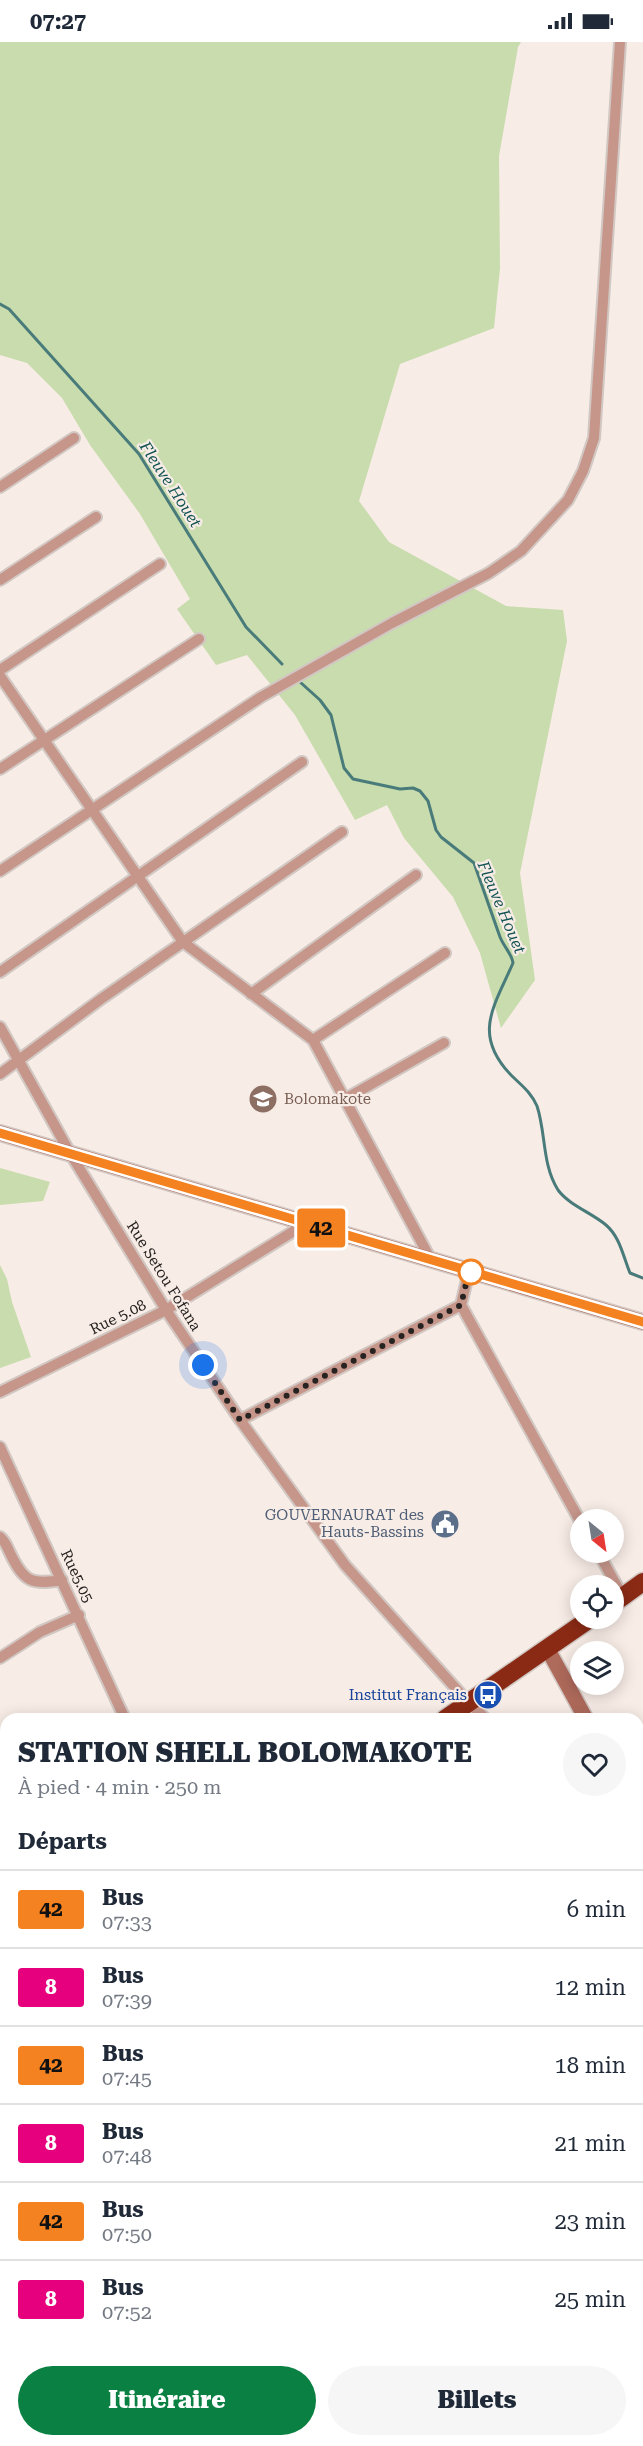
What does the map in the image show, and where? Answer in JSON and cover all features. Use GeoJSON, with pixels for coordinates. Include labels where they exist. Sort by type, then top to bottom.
{"type":"FeatureCollection","features":[{"type":"Feature","properties":{"kind":"highway"},"geometry":{"type":"LineString","coordinates":[[624,1596],[643,1582]]}},
{"type":"Feature","properties":{"kind":"highway"},"geometry":{"type":"LineString","coordinates":[[453,1713],[575,1629]]}},
{"type":"Feature","properties":{"kind":"main road"},"geometry":{"type":"LineString","coordinates":[[0,1133],[643,1322]]}},
{"type":"Feature","properties":{"kind":"main road"},"geometry":{"type":"LineString","coordinates":[[547,1648],[583,1713]]}},
{"type":"Feature","properties":{"kind":"street"},"geometry":{"type":"LineString","coordinates":[[0,871],[261,697],[392,623],[489,573],[521,551],[568,500],[583,471],[594,438],[620,42]]}},
{"type":"Feature","properties":{"kind":"street"},"geometry":{"type":"LineString","coordinates":[[0,487],[74,438]]}},
{"type":"Feature","properties":{"kind":"street"},"geometry":{"type":"LineString","coordinates":[[0,580],[96,517]]}},
{"type":"Feature","properties":{"kind":"street"},"geometry":{"type":"LineString","coordinates":[[0,670],[160,564]]}},
{"type":"Feature","properties":{"kind":"street"},"geometry":{"type":"LineString","coordinates":[[0,769],[200,639]]}},
{"type":"Feature","properties":{"kind":"street"},"geometry":{"type":"LineString","coordinates":[[0,676],[183,942],[313,1040],[431,1260]]}},
{"type":"Feature","properties":{"kind":"street"},"geometry":{"type":"LineString","coordinates":[[0,972],[302,762]]}},
{"type":"Feature","properties":{"kind":"street"},"geometry":{"type":"LineString","coordinates":[[0,1074],[183,942],[342,832]]}},
{"type":"Feature","properties":{"kind":"street"},"geometry":{"type":"LineString","coordinates":[[251,994],[416,875]]}},
{"type":"Feature","properties":{"kind":"street"},"geometry":{"type":"LineString","coordinates":[[313,1040],[445,953]]}},
{"type":"Feature","properties":{"kind":"street","name":"Rue Setou Fofana"},"geometry":{"type":"LineString","coordinates":[[0,1027],[70,1153],[166,1310],[240,1420],[345,1565],[480,1713]]}},
{"type":"Feature","properties":{"kind":"street"},"geometry":{"type":"LineString","coordinates":[[345,1099],[444,1043]]}},
{"type":"Feature","properties":{"kind":"street","name":"Rue 5.08"},"geometry":{"type":"LineString","coordinates":[[0,1392],[166,1310],[307,1223]]}},
{"type":"Feature","properties":{"kind":"street"},"geometry":{"type":"LineString","coordinates":[[469,1271],[461,1305],[573,1509]]}},
{"type":"Feature","properties":{"kind":"street"},"geometry":{"type":"LineString","coordinates":[[240,1420],[461,1305]]}},
{"type":"Feature","properties":{"kind":"street","name":"Rue5.05"},"geometry":{"type":"LineString","coordinates":[[0,1447],[79,1615],[121,1713]]}},
{"type":"Feature","properties":{"kind":"street"},"geometry":{"type":"LineString","coordinates":[[0,1537],[6,1544],[16,1567],[29,1580],[40,1584],[62,1580]]}},
{"type":"Feature","properties":{"kind":"street"},"geometry":{"type":"LineString","coordinates":[[0,1658],[33,1636],[79,1615]]}},
{"type":"Feature","properties":{"kind":"green space"},"geometry":{"type":"Polygon","coordinates":[[[0,42],[521,42],[518,47],[499,156],[500,268],[494,328],[400,364],[359,501],[389,542],[506,606],[563,610],[567,641],[520,873],[535,980],[501,1028],[480,953],[453,897],[404,838],[387,805],[355,820],[295,715],[247,655],[216,665],[177,609],[190,599],[140,514],[90,445],[62,398],[27,363],[0,355],[0,42]]]}},
{"type":"Feature","properties":{"kind":"green space"},"geometry":{"type":"Polygon","coordinates":[[[0,1168],[50,1182],[43,1201],[0,1205],[0,1168]]]}},
{"type":"Feature","properties":{"kind":"green space"},"geometry":{"type":"Polygon","coordinates":[[[0,1265],[7,1279],[12,1302],[31,1357],[0,1368],[0,1265]]]}},
{"type":"Feature","properties":{"kind":"waterway","name":"Fleuve Houet"},"geometry":{"type":"LineString","coordinates":[[0,304],[9,309],[139,454],[246,627],[282,664]]}},
{"type":"Feature","properties":{"kind":"waterway","name":"Fleuve Houet"},"geometry":{"type":"LineString","coordinates":[[300,682],[320,700],[331,715],[344,768],[353,779],[420,791],[428,801],[436,830],[441,837],[474,863],[500,937],[513,963],[490,1020],[489,1033],[492,1046],[499,1060],[535,1101],[540,1116],[549,1170],[558,1190],[568,1200],[611,1230],[618,1241],[630,1273],[643,1278]]}},
{"type":"Feature","properties":{"kind":"bus line","name":"42"},"geometry":{"type":"LineString","coordinates":[[0,1133],[643,1322]]}},
{"type":"Feature","properties":{"kind":"place","name":"Bolomakote"},"geometry":{"type":"Point","coordinates":[263,1099]}},
{"type":"Feature","properties":{"kind":"place","name":"GOUVERNAURAT des Hauts-Bassins"},"geometry":{"type":"Point","coordinates":[445,1524]}},
{"type":"Feature","properties":{"kind":"place","name":"Institut Français"},"geometry":{"type":"Point","coordinates":[488,1695]}},
{"type":"Feature","properties":{"kind":"route"},"geometry":{"type":"LineString","coordinates":[[203,1365],[240,1420],[461,1305],[469,1271],[471,1272]]}}]}
